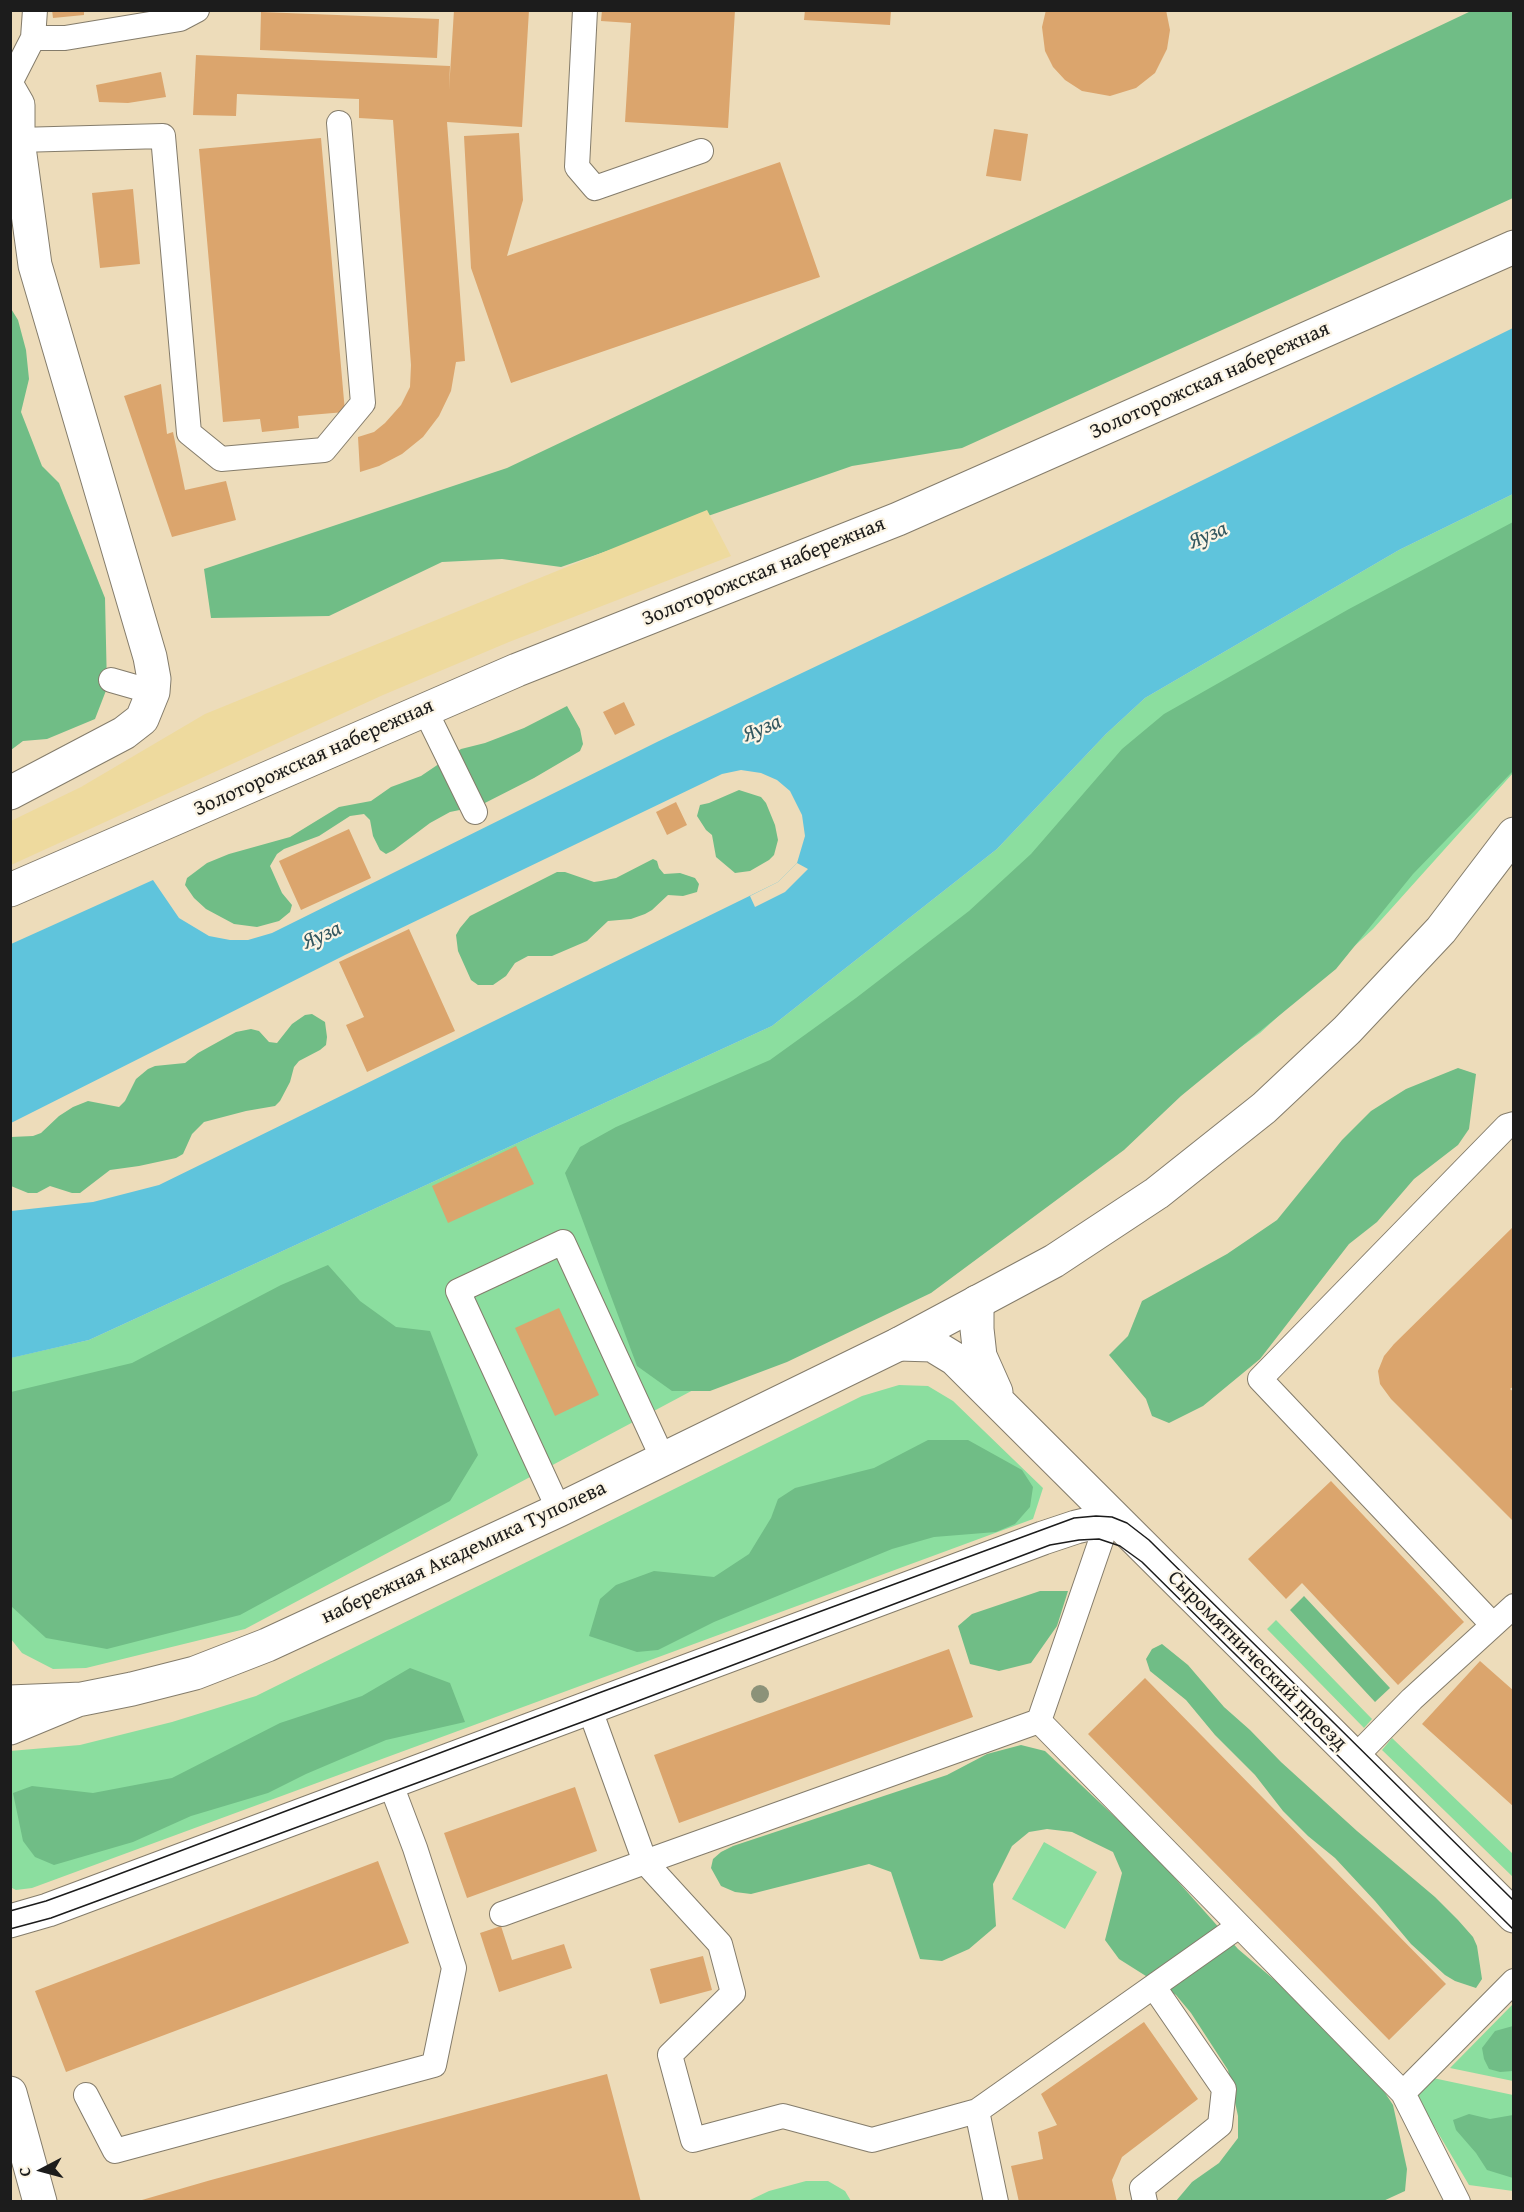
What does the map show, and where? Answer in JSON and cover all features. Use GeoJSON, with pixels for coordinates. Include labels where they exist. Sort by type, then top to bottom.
{"type":"FeatureCollection","features":[{"type":"Feature","properties":{"kind":"main road"},"geometry":{"type":"LineString","coordinates":[[10,91],[18,105],[18,140],[35,265],[150,657],[154,679],[153,692],[142,719],[124,733],[10,793]]}},
{"type":"Feature","properties":{"kind":"main road","name":"Золоторожская набережная"},"geometry":{"type":"LineString","coordinates":[[10,890],[517,670],[898,519],[1514,247]]}},
{"type":"Feature","properties":{"kind":"main road","name":"набережная Академика Туполева"},"geometry":{"type":"LineString","coordinates":[[12,1707],[82,1699],[132,1689],[195,1673],[267,1645],[559,1510],[899,1344],[1054,1261],[1157,1193],[1264,1108],[1347,1030],[1441,930],[1514,834]]}},
{"type":"Feature","properties":{"kind":"main road","name":"Сыромятнический проезд"},"geometry":{"type":"LineString","coordinates":[[977,1302],[980,1356],[1002,1404]]}},
{"type":"Feature","properties":{"kind":"main road","name":"Сыромятнический проезд"},"geometry":{"type":"LineString","coordinates":[[899,1344],[932,1345],[955,1359],[1002,1404],[1111,1519],[1514,1916]]}},
{"type":"Feature","properties":{"kind":"main road"},"geometry":{"type":"LineString","coordinates":[[10,1921],[48,1910],[1043,1538],[1111,1519]]}},
{"type":"Feature","properties":{"kind":"main road"},"geometry":{"type":"LineString","coordinates":[[10,2093],[40,2202]]}},
{"type":"Feature","properties":{"kind":"lane"},"geometry":{"type":"LineString","coordinates":[[10,83],[33,38],[35,10]]}},
{"type":"Feature","properties":{"kind":"lane"},"geometry":{"type":"LineString","coordinates":[[33,38],[65,38],[180,19],[196,10]]}},
{"type":"Feature","properties":{"kind":"lane"},"geometry":{"type":"LineString","coordinates":[[585,10],[577,167],[595,188],[701,151]]}},
{"type":"Feature","properties":{"kind":"lane"},"geometry":{"type":"LineString","coordinates":[[18,140],[163,136],[189,433],[221,459],[324,450],[363,403],[339,123]]}},
{"type":"Feature","properties":{"kind":"lane"},"geometry":{"type":"LineString","coordinates":[[111,680],[153,692]]}},
{"type":"Feature","properties":{"kind":"lane"},"geometry":{"type":"LineString","coordinates":[[425,710],[475,812]]}},
{"type":"Feature","properties":{"kind":"lane"},"geometry":{"type":"LineString","coordinates":[[1493,1624],[1314,1450],[1260,1378],[1507,1126],[1514,1124]]}},
{"type":"Feature","properties":{"kind":"lane"},"geometry":{"type":"LineString","coordinates":[[559,1510],[458,1291],[563,1242],[663,1459]]}},
{"type":"Feature","properties":{"kind":"lane"},"geometry":{"type":"LineString","coordinates":[[1039,1721],[1111,1519]]}},
{"type":"Feature","properties":{"kind":"lane"},"geometry":{"type":"LineString","coordinates":[[1354,1758],[1412,1699],[1514,1606]]}},
{"type":"Feature","properties":{"kind":"lane"},"geometry":{"type":"LineString","coordinates":[[590,1707],[645,1862],[720,1944],[733,1993],[670,2055],[693,2140],[783,2116],[872,2140],[977,2111],[1239,1926]]}},
{"type":"Feature","properties":{"kind":"lane"},"geometry":{"type":"LineString","coordinates":[[502,1914],[1039,1721]]}},
{"type":"Feature","properties":{"kind":"lane"},"geometry":{"type":"LineString","coordinates":[[1039,1721],[1403,2093],[1458,2202]]}},
{"type":"Feature","properties":{"kind":"lane"},"geometry":{"type":"LineString","coordinates":[[86,2095],[115,2151],[434,2065],[454,1968],[415,1848],[390,1782]]}},
{"type":"Feature","properties":{"kind":"lane"},"geometry":{"type":"LineString","coordinates":[[1403,2093],[1514,1981]]}},
{"type":"Feature","properties":{"kind":"lane"},"geometry":{"type":"LineString","coordinates":[[1145,2202],[1142,2188],[1220,2125],[1224,2089],[1154,1987]]}},
{"type":"Feature","properties":{"kind":"lane"},"geometry":{"type":"LineString","coordinates":[[977,2111],[996,2202]]}},
{"type":"Feature","properties":{"kind":"green space"},"geometry":{"type":"Polygon","coordinates":[[[1471,11],[1513,11],[1513,198],[962,448],[852,466],[561,567],[502,559],[442,562],[329,616],[211,618],[204,569],[507,468],[1471,11]]]}},
{"type":"Feature","properties":{"kind":"green space"},"geometry":{"type":"Polygon","coordinates":[[[10,307],[18,320],[26,350],[29,379],[21,412],[42,466],[59,483],[105,598],[107,688],[95,719],[47,739],[23,741],[11,750],[10,307]]]}},
{"type":"Feature","properties":{"kind":"green space"},"geometry":{"type":"Polygon","coordinates":[[[1513,494],[1513,773],[1373,929],[1260,1033],[1111,1140],[907,1276],[245,1629],[86,1668],[53,1669],[22,1653],[11,1639],[10,1358],[89,1340],[772,1026],[997,849],[1106,734],[1145,698],[1399,550],[1513,494]]]}},
{"type":"Feature","properties":{"kind":"green space"},"geometry":{"type":"Polygon","coordinates":[[[1513,522],[1513,771],[1413,874],[1336,969],[1181,1096],[1124,1150],[931,1293],[787,1362],[710,1391],[672,1391],[637,1366],[565,1173],[580,1147],[616,1127],[770,1060],[856,998],[969,911],[1031,854],[1122,749],[1164,714],[1349,609],[1513,522]]]}},
{"type":"Feature","properties":{"kind":"green space"},"geometry":{"type":"Polygon","coordinates":[[[567,706],[580,729],[583,744],[580,751],[479,806],[450,812],[430,823],[394,850],[386,854],[380,850],[373,836],[370,820],[364,814],[350,816],[319,836],[284,849],[277,854],[270,866],[282,893],[292,905],[290,912],[279,921],[257,927],[234,924],[206,909],[185,885],[187,878],[207,863],[229,854],[290,837],[339,807],[371,801],[391,787],[421,776],[461,749],[485,743],[524,728],[567,706]]]}},
{"type":"Feature","properties":{"kind":"green space"},"geometry":{"type":"Polygon","coordinates":[[[739,790],[761,797],[766,803],[778,840],[774,855],[769,860],[750,871],[735,873],[716,857],[712,835],[697,816],[700,805],[739,790]]]}},
{"type":"Feature","properties":{"kind":"green space"},"geometry":{"type":"Polygon","coordinates":[[[653,859],[657,861],[664,874],[680,873],[695,878],[699,884],[697,892],[683,896],[668,895],[645,914],[631,919],[608,921],[587,941],[552,956],[528,956],[515,963],[506,976],[493,985],[478,985],[471,980],[458,951],[456,935],[470,916],[557,872],[565,872],[594,882],[616,878],[653,859]]]}},
{"type":"Feature","properties":{"kind":"green space"},"geometry":{"type":"Polygon","coordinates":[[[312,1014],[325,1022],[326,1045],[299,1061],[294,1067],[290,1082],[280,1101],[275,1106],[204,1122],[192,1134],[183,1154],[176,1158],[110,1170],[80,1193],[72,1193],[50,1186],[37,1193],[28,1193],[11,1186],[11,1137],[33,1136],[41,1133],[59,1116],[88,1101],[119,1107],[125,1101],[136,1079],[148,1069],[155,1066],[185,1063],[236,1032],[251,1029],[259,1031],[269,1042],[277,1043],[292,1024],[305,1015],[312,1014]]]}},
{"type":"Feature","properties":{"kind":"green space"},"geometry":{"type":"Polygon","coordinates":[[[1458,1068],[1476,1074],[1469,1129],[1458,1145],[1414,1179],[1377,1222],[1349,1244],[1260,1359],[1203,1406],[1169,1423],[1152,1416],[1146,1399],[1109,1355],[1128,1336],[1142,1301],[1227,1254],[1277,1220],[1342,1140],[1371,1111],[1406,1089],[1458,1068]]]}},
{"type":"Feature","properties":{"kind":"green space"},"geometry":{"type":"Polygon","coordinates":[[[328,1265],[360,1301],[396,1327],[430,1331],[478,1455],[450,1501],[240,1615],[107,1649],[46,1638],[11,1606],[11,1392],[132,1363],[281,1285],[328,1265]]]}},
{"type":"Feature","properties":{"kind":"green space"},"geometry":{"type":"Polygon","coordinates":[[[899,1385],[928,1386],[953,1401],[1043,1488],[1033,1519],[32,1888],[16,1890],[10,1887],[10,1751],[80,1745],[172,1722],[256,1696],[862,1396],[899,1385]]]}},
{"type":"Feature","properties":{"kind":"green space"},"geometry":{"type":"Polygon","coordinates":[[[928,1440],[968,1440],[1022,1470],[1033,1487],[1030,1507],[1015,1524],[996,1532],[934,1537],[892,1549],[714,1622],[658,1650],[637,1652],[589,1636],[600,1599],[616,1585],[654,1571],[714,1577],[749,1554],[771,1518],[778,1499],[795,1488],[874,1468],[928,1440]]]}},
{"type":"Feature","properties":{"kind":"green space"},"geometry":{"type":"Polygon","coordinates":[[[1040,1591],[1068,1591],[1057,1626],[1031,1663],[999,1671],[970,1664],[958,1626],[972,1614],[1040,1591]]]}},
{"type":"Feature","properties":{"kind":"green space"},"geometry":{"type":"Polygon","coordinates":[[[1304,1596],[1390,1688],[1375,1702],[1290,1610],[1304,1596]]]}},
{"type":"Feature","properties":{"kind":"green space"},"geometry":{"type":"Polygon","coordinates":[[[1276,1620],[1372,1719],[1364,1728],[1267,1629],[1276,1620]]]}},
{"type":"Feature","properties":{"kind":"green space"},"geometry":{"type":"Polygon","coordinates":[[[1162,1644],[1188,1665],[1224,1707],[1281,1762],[1435,1897],[1458,1920],[1473,1937],[1477,1946],[1482,1979],[1476,1988],[1445,1975],[1411,1944],[1335,1858],[1283,1811],[1255,1775],[1215,1735],[1186,1700],[1150,1671],[1146,1659],[1152,1649],[1162,1644]]]}},
{"type":"Feature","properties":{"kind":"green space"},"geometry":{"type":"Polygon","coordinates":[[[410,1668],[450,1683],[465,1722],[386,1740],[268,1793],[191,1816],[133,1842],[54,1865],[35,1857],[23,1841],[13,1793],[32,1786],[93,1793],[172,1778],[280,1723],[362,1696],[410,1668]]]}},
{"type":"Feature","properties":{"kind":"green space"},"geometry":{"type":"Polygon","coordinates":[[[1392,1738],[1513,1854],[1513,1877],[1382,1750],[1392,1738]]]}},
{"type":"Feature","properties":{"kind":"green space"},"geometry":{"type":"Polygon","coordinates":[[[1021,1745],[1045,1751],[1149,1849],[1238,1949],[1357,2050],[1393,2105],[1407,2169],[1405,2191],[1381,2202],[1176,2201],[1192,2182],[1219,2163],[1238,2138],[1238,2116],[1228,2070],[1191,2013],[1176,1995],[1119,1959],[1105,1940],[1122,1873],[1113,1852],[1072,1832],[1047,1829],[1029,1832],[1012,1846],[993,1884],[996,1926],[969,1949],[942,1961],[920,1959],[891,1872],[869,1864],[751,1894],[735,1892],[721,1886],[711,1868],[713,1859],[733,1846],[947,1775],[987,1754],[1021,1745]]]}},
{"type":"Feature","properties":{"kind":"green space"},"geometry":{"type":"Polygon","coordinates":[[[1044,1842],[1097,1872],[1065,1929],[1012,1899],[1044,1842]]]}},
{"type":"Feature","properties":{"kind":"green space"},"geometry":{"type":"Polygon","coordinates":[[[1513,2004],[1513,2081],[1450,2068],[1513,2004]]]}},
{"type":"Feature","properties":{"kind":"green space"},"geometry":{"type":"Polygon","coordinates":[[[1513,2026],[1513,2071],[1500,2072],[1489,2069],[1482,2048],[1495,2031],[1513,2026]]]}},
{"type":"Feature","properties":{"kind":"green space"},"geometry":{"type":"Polygon","coordinates":[[[1433,2078],[1513,2095],[1513,2191],[1469,2185],[1415,2094],[1433,2078]]]}},
{"type":"Feature","properties":{"kind":"green space"},"geometry":{"type":"Polygon","coordinates":[[[1469,2114],[1490,2119],[1513,2115],[1513,2178],[1487,2170],[1456,2130],[1453,2120],[1469,2114]]]}},
{"type":"Feature","properties":{"kind":"green space"},"geometry":{"type":"Polygon","coordinates":[[[806,2181],[828,2181],[845,2191],[851,2201],[748,2201],[769,2191],[806,2181]]]}},
{"type":"Feature","properties":{"kind":"sand"},"geometry":{"type":"Polygon","coordinates":[[[707,510],[731,556],[509,642],[383,695],[11,865],[11,821],[81,787],[205,714],[707,510]]]}},
{"type":"Feature","properties":{"kind":"water","name":"Яуза"},"geometry":{"type":"Polygon","coordinates":[[[1513,328],[1513,494],[1399,550],[1145,698],[1106,734],[997,849],[772,1026],[89,1340],[11,1358],[11,1211],[93,1202],[159,1185],[778,882],[797,863],[805,836],[802,815],[790,791],[777,780],[761,773],[741,770],[722,774],[345,955],[11,1123],[11,944],[153,880],[179,918],[209,936],[230,940],[248,940],[272,933],[659,741],[1050,555],[1513,328]]]}},
{"type":"Feature","properties":{"kind":"pier"},"geometry":{"type":"Polygon","coordinates":[[[797,863],[808,869],[785,892],[755,907],[750,896],[778,882],[797,863]]]}},
{"type":"Feature","properties":{"kind":"building"},"geometry":{"type":"Polygon","coordinates":[[[52,10],[84,10],[84,15],[53,18],[52,10]]]}},
{"type":"Feature","properties":{"kind":"building"},"geometry":{"type":"Polygon","coordinates":[[[454,10],[529,10],[522,127],[447,122],[465,361],[456,362],[451,391],[439,416],[423,437],[402,454],[379,466],[360,472],[358,437],[374,432],[385,423],[401,405],[410,387],[411,365],[393,120],[359,118],[359,99],[237,94],[236,116],[193,115],[196,55],[450,66],[449,90],[454,10]]]}},
{"type":"Feature","properties":{"kind":"building"},"geometry":{"type":"Polygon","coordinates":[[[602,10],[735,10],[728,128],[625,122],[631,23],[601,21],[602,10]]]}},
{"type":"Feature","properties":{"kind":"building"},"geometry":{"type":"Polygon","coordinates":[[[805,10],[891,10],[890,25],[804,20],[805,10]]]}},
{"type":"Feature","properties":{"kind":"building"},"geometry":{"type":"Polygon","coordinates":[[[1046,10],[1166,10],[1170,30],[1167,49],[1155,73],[1136,88],[1110,96],[1082,91],[1065,80],[1053,67],[1045,51],[1042,27],[1046,10]]]}},
{"type":"Feature","properties":{"kind":"building"},"geometry":{"type":"Polygon","coordinates":[[[261,12],[439,19],[437,58],[260,50],[261,12]]]}},
{"type":"Feature","properties":{"kind":"building"},"geometry":{"type":"Polygon","coordinates":[[[161,72],[166,97],[128,103],[99,102],[96,85],[161,72]]]}},
{"type":"Feature","properties":{"kind":"building"},"geometry":{"type":"Polygon","coordinates":[[[994,129],[1028,134],[1021,181],[986,176],[994,129]]]}},
{"type":"Feature","properties":{"kind":"building"},"geometry":{"type":"Polygon","coordinates":[[[519,133],[523,200],[507,256],[780,162],[820,277],[511,383],[471,268],[464,136],[519,133]]]}},
{"type":"Feature","properties":{"kind":"building"},"geometry":{"type":"Polygon","coordinates":[[[321,138],[345,412],[298,416],[299,428],[262,432],[260,419],[223,422],[199,149],[321,138]]]}},
{"type":"Feature","properties":{"kind":"building"},"geometry":{"type":"Polygon","coordinates":[[[133,189],[140,264],[100,268],[92,193],[133,189]]]}},
{"type":"Feature","properties":{"kind":"building"},"geometry":{"type":"Polygon","coordinates":[[[161,384],[167,434],[173,432],[185,490],[226,481],[236,520],[172,537],[124,396],[161,384]]]}},
{"type":"Feature","properties":{"kind":"building"},"geometry":{"type":"Polygon","coordinates":[[[624,702],[635,725],[615,735],[603,712],[624,702]]]}},
{"type":"Feature","properties":{"kind":"building"},"geometry":{"type":"Polygon","coordinates":[[[676,802],[687,825],[667,835],[656,812],[676,802]]]}},
{"type":"Feature","properties":{"kind":"building"},"geometry":{"type":"Polygon","coordinates":[[[349,829],[371,878],[301,910],[279,861],[349,829]]]}},
{"type":"Feature","properties":{"kind":"building"},"geometry":{"type":"Polygon","coordinates":[[[409,929],[455,1031],[367,1072],[346,1025],[364,1017],[339,962],[409,929]]]}},
{"type":"Feature","properties":{"kind":"building"},"geometry":{"type":"Polygon","coordinates":[[[516,1146],[534,1184],[448,1223],[432,1186],[516,1146]]]}},
{"type":"Feature","properties":{"kind":"building"},"geometry":{"type":"Polygon","coordinates":[[[1514,1226],[1514,1386],[1510,1389],[1514,1392],[1514,1522],[1391,1399],[1380,1384],[1378,1371],[1384,1356],[1394,1344],[1514,1226]]]}},
{"type":"Feature","properties":{"kind":"building"},"geometry":{"type":"Polygon","coordinates":[[[559,1308],[599,1395],[555,1416],[515,1328],[559,1308]]]}},
{"type":"Feature","properties":{"kind":"building"},"geometry":{"type":"Polygon","coordinates":[[[1331,1481],[1464,1622],[1398,1685],[1302,1583],[1286,1599],[1248,1559],[1331,1481]]]}},
{"type":"Feature","properties":{"kind":"building"},"geometry":{"type":"Polygon","coordinates":[[[949,1649],[973,1717],[679,1823],[654,1755],[949,1649]]]}},
{"type":"Feature","properties":{"kind":"building"},"geometry":{"type":"Polygon","coordinates":[[[1480,1661],[1514,1691],[1514,1807],[1422,1724],[1480,1661]]]}},
{"type":"Feature","properties":{"kind":"building"},"geometry":{"type":"Polygon","coordinates":[[[1145,1678],[1446,1984],[1389,2040],[1088,1734],[1145,1678]]]}},
{"type":"Feature","properties":{"kind":"building"},"geometry":{"type":"Polygon","coordinates":[[[575,1787],[597,1851],[467,1898],[444,1833],[575,1787]]]}},
{"type":"Feature","properties":{"kind":"building"},"geometry":{"type":"Polygon","coordinates":[[[378,1861],[409,1943],[66,2072],[35,1991],[378,1861]]]}},
{"type":"Feature","properties":{"kind":"building"},"geometry":{"type":"Polygon","coordinates":[[[501,1926],[512,1960],[564,1944],[572,1968],[499,1992],[480,1933],[501,1926]]]}},
{"type":"Feature","properties":{"kind":"building"},"geometry":{"type":"Polygon","coordinates":[[[703,1956],[712,1990],[660,2004],[650,1969],[703,1956]]]}},
{"type":"Feature","properties":{"kind":"building"},"geometry":{"type":"Polygon","coordinates":[[[1144,2022],[1198,2099],[1122,2157],[1112,2180],[1117,2202],[1019,2202],[1011,2166],[1043,2159],[1038,2132],[1057,2125],[1041,2094],[1144,2022]]]}},
{"type":"Feature","properties":{"kind":"building"},"geometry":{"type":"Polygon","coordinates":[[[607,2074],[641,2202],[135,2202],[211,2180],[607,2074]]]}},
{"type":"Feature","properties":{"kind":"tram line"},"geometry":{"type":"LineString","coordinates":[[10,1911],[90,1885],[596,1694],[1074,1518],[1096,1516],[1112,1517],[1127,1523],[1149,1540],[1514,1901]]}},
{"type":"Feature","properties":{"kind":"tram line"},"geometry":{"type":"LineString","coordinates":[[10,1929],[51,1918],[593,1718],[1050,1545],[1099,1539],[1120,1546],[1142,1562],[1514,1930]]}}]}
